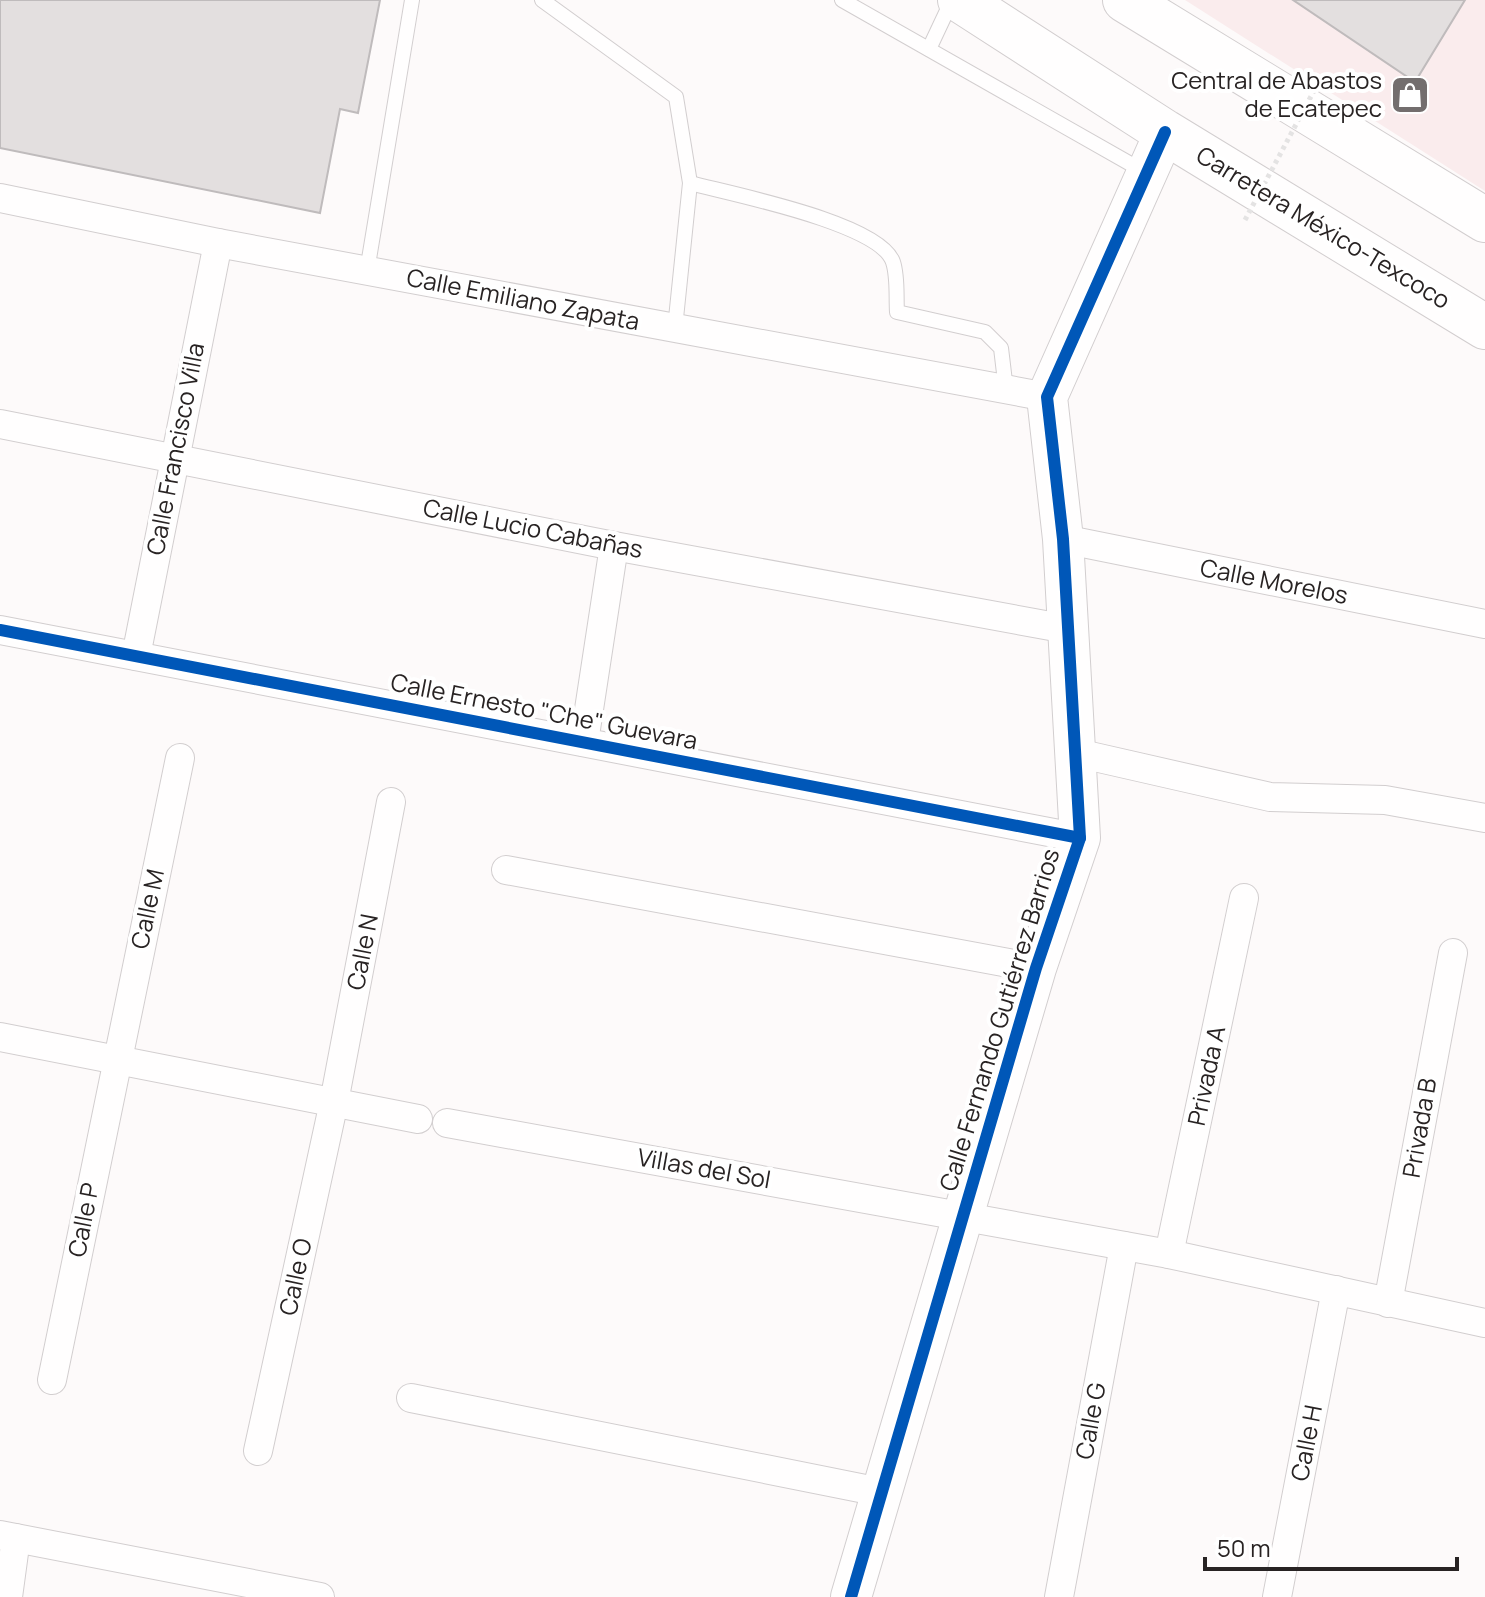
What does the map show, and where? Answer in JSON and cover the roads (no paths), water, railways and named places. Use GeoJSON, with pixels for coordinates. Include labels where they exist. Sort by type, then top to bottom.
{"type":"FeatureCollection","features":[{"type":"Feature","properties":{"kind":"highway","name":"Carretera México-Texcoco"},"geometry":{"type":"LineString","coordinates":[[960,0],[1165,132],[1485,327]]}},
{"type":"Feature","properties":{"kind":"highway"},"geometry":{"type":"LineString","coordinates":[[1132,4],[1195,0]]}},
{"type":"Feature","properties":{"kind":"highway"},"geometry":{"type":"LineString","coordinates":[[1132,4],[1485,220]]}},
{"type":"Feature","properties":{"kind":"street"},"geometry":{"type":"LineString","coordinates":[[1047,397],[1165,132]]}},
{"type":"Feature","properties":{"kind":"street","name":"Calle Emiliano Zapata"},"geometry":{"type":"LineString","coordinates":[[0,198],[218,243],[1047,397]]}},
{"type":"Feature","properties":{"kind":"street","name":"Calle Francisco Villa"},"geometry":{"type":"LineString","coordinates":[[136,656],[173,457],[218,243]]}},
{"type":"Feature","properties":{"kind":"street","name":"Calle Fernando Gutiérrez Barrios"},"geometry":{"type":"LineString","coordinates":[[851,1597],[1036,968],[1080,838],[1063,539],[1047,397]]}},
{"type":"Feature","properties":{"kind":"street","name":"Calle Lucio Cabañas"},"geometry":{"type":"LineString","coordinates":[[0,424],[614,546],[1067,629]]}},
{"type":"Feature","properties":{"kind":"street","name":"Calle Morelos"},"geometry":{"type":"LineString","coordinates":[[1063,539],[1485,624]]}},
{"type":"Feature","properties":{"kind":"street"},"geometry":{"type":"LineString","coordinates":[[584,742],[614,546]]}},
{"type":"Feature","properties":{"kind":"street","name":"Calle Ernesto \"Che\" Guevara"},"geometry":{"type":"LineString","coordinates":[[0,630],[1080,838]]}},
{"type":"Feature","properties":{"kind":"street"},"geometry":{"type":"LineString","coordinates":[[1077,753],[1270,797],[1385,800],[1485,818]]}},
{"type":"Feature","properties":{"kind":"street","name":"Calle M"},"geometry":{"type":"LineString","coordinates":[[116,1060],[180,758]]}},
{"type":"Feature","properties":{"kind":"street","name":"Calle N"},"geometry":{"type":"LineString","coordinates":[[334,1102],[391,802]]}},
{"type":"Feature","properties":{"kind":"street"},"geometry":{"type":"LineString","coordinates":[[506,870],[1036,968]]}},
{"type":"Feature","properties":{"kind":"street","name":"Privada A"},"geometry":{"type":"LineString","coordinates":[[1169,1254],[1244,898]]}},
{"type":"Feature","properties":{"kind":"street","name":"Privada B"},"geometry":{"type":"LineString","coordinates":[[1388,1303],[1453,953]]}},
{"type":"Feature","properties":{"kind":"street"},"geometry":{"type":"LineString","coordinates":[[0,1037],[418,1119]]}},
{"type":"Feature","properties":{"kind":"street","name":"Calle P"},"geometry":{"type":"LineString","coordinates":[[52,1380],[116,1060]]}},
{"type":"Feature","properties":{"kind":"street","name":"Calle O"},"geometry":{"type":"LineString","coordinates":[[258,1451],[334,1102]]}},
{"type":"Feature","properties":{"kind":"street","name":"Villas del Sol"},"geometry":{"type":"LineString","coordinates":[[447,1123],[1169,1254],[1485,1323]]}},
{"type":"Feature","properties":{"kind":"street","name":"Calle G"},"geometry":{"type":"LineString","coordinates":[[1059,1597],[1124,1246]]}},
{"type":"Feature","properties":{"kind":"street","name":"Calle H"},"geometry":{"type":"LineString","coordinates":[[1277,1597],[1336,1290]]}},
{"type":"Feature","properties":{"kind":"street"},"geometry":{"type":"LineString","coordinates":[[411,1398],[880,1492]]}},
{"type":"Feature","properties":{"kind":"street"},"geometry":{"type":"LineString","coordinates":[[8,1597],[8,1536],[212,1586],[320,1597]]}},
{"type":"Feature","properties":{"kind":"lane"},"geometry":{"type":"LineString","coordinates":[[367,271],[412,0]]}},
{"type":"Feature","properties":{"kind":"lane"},"geometry":{"type":"LineString","coordinates":[[542,0],[676,97],[690,183],[675,328]]}},
{"type":"Feature","properties":{"kind":"lane"},"geometry":{"type":"LineString","coordinates":[[842,0],[1147,173]]}},
{"type":"Feature","properties":{"kind":"lane"},"geometry":{"type":"LineString","coordinates":[[929,49],[952,0]]}},
{"type":"Feature","properties":{"kind":"lane"},"geometry":{"type":"LineString","coordinates":[[690,183],[855,228],[879,244],[893,261],[897,312],[985,332],[1001,348],[1006,390]]}},
{"type":"Feature","properties":{"kind":"place","name":"Central de Abastos de Ecatepec"},"geometry":{"type":"Point","coordinates":[1410,95]}}]}
